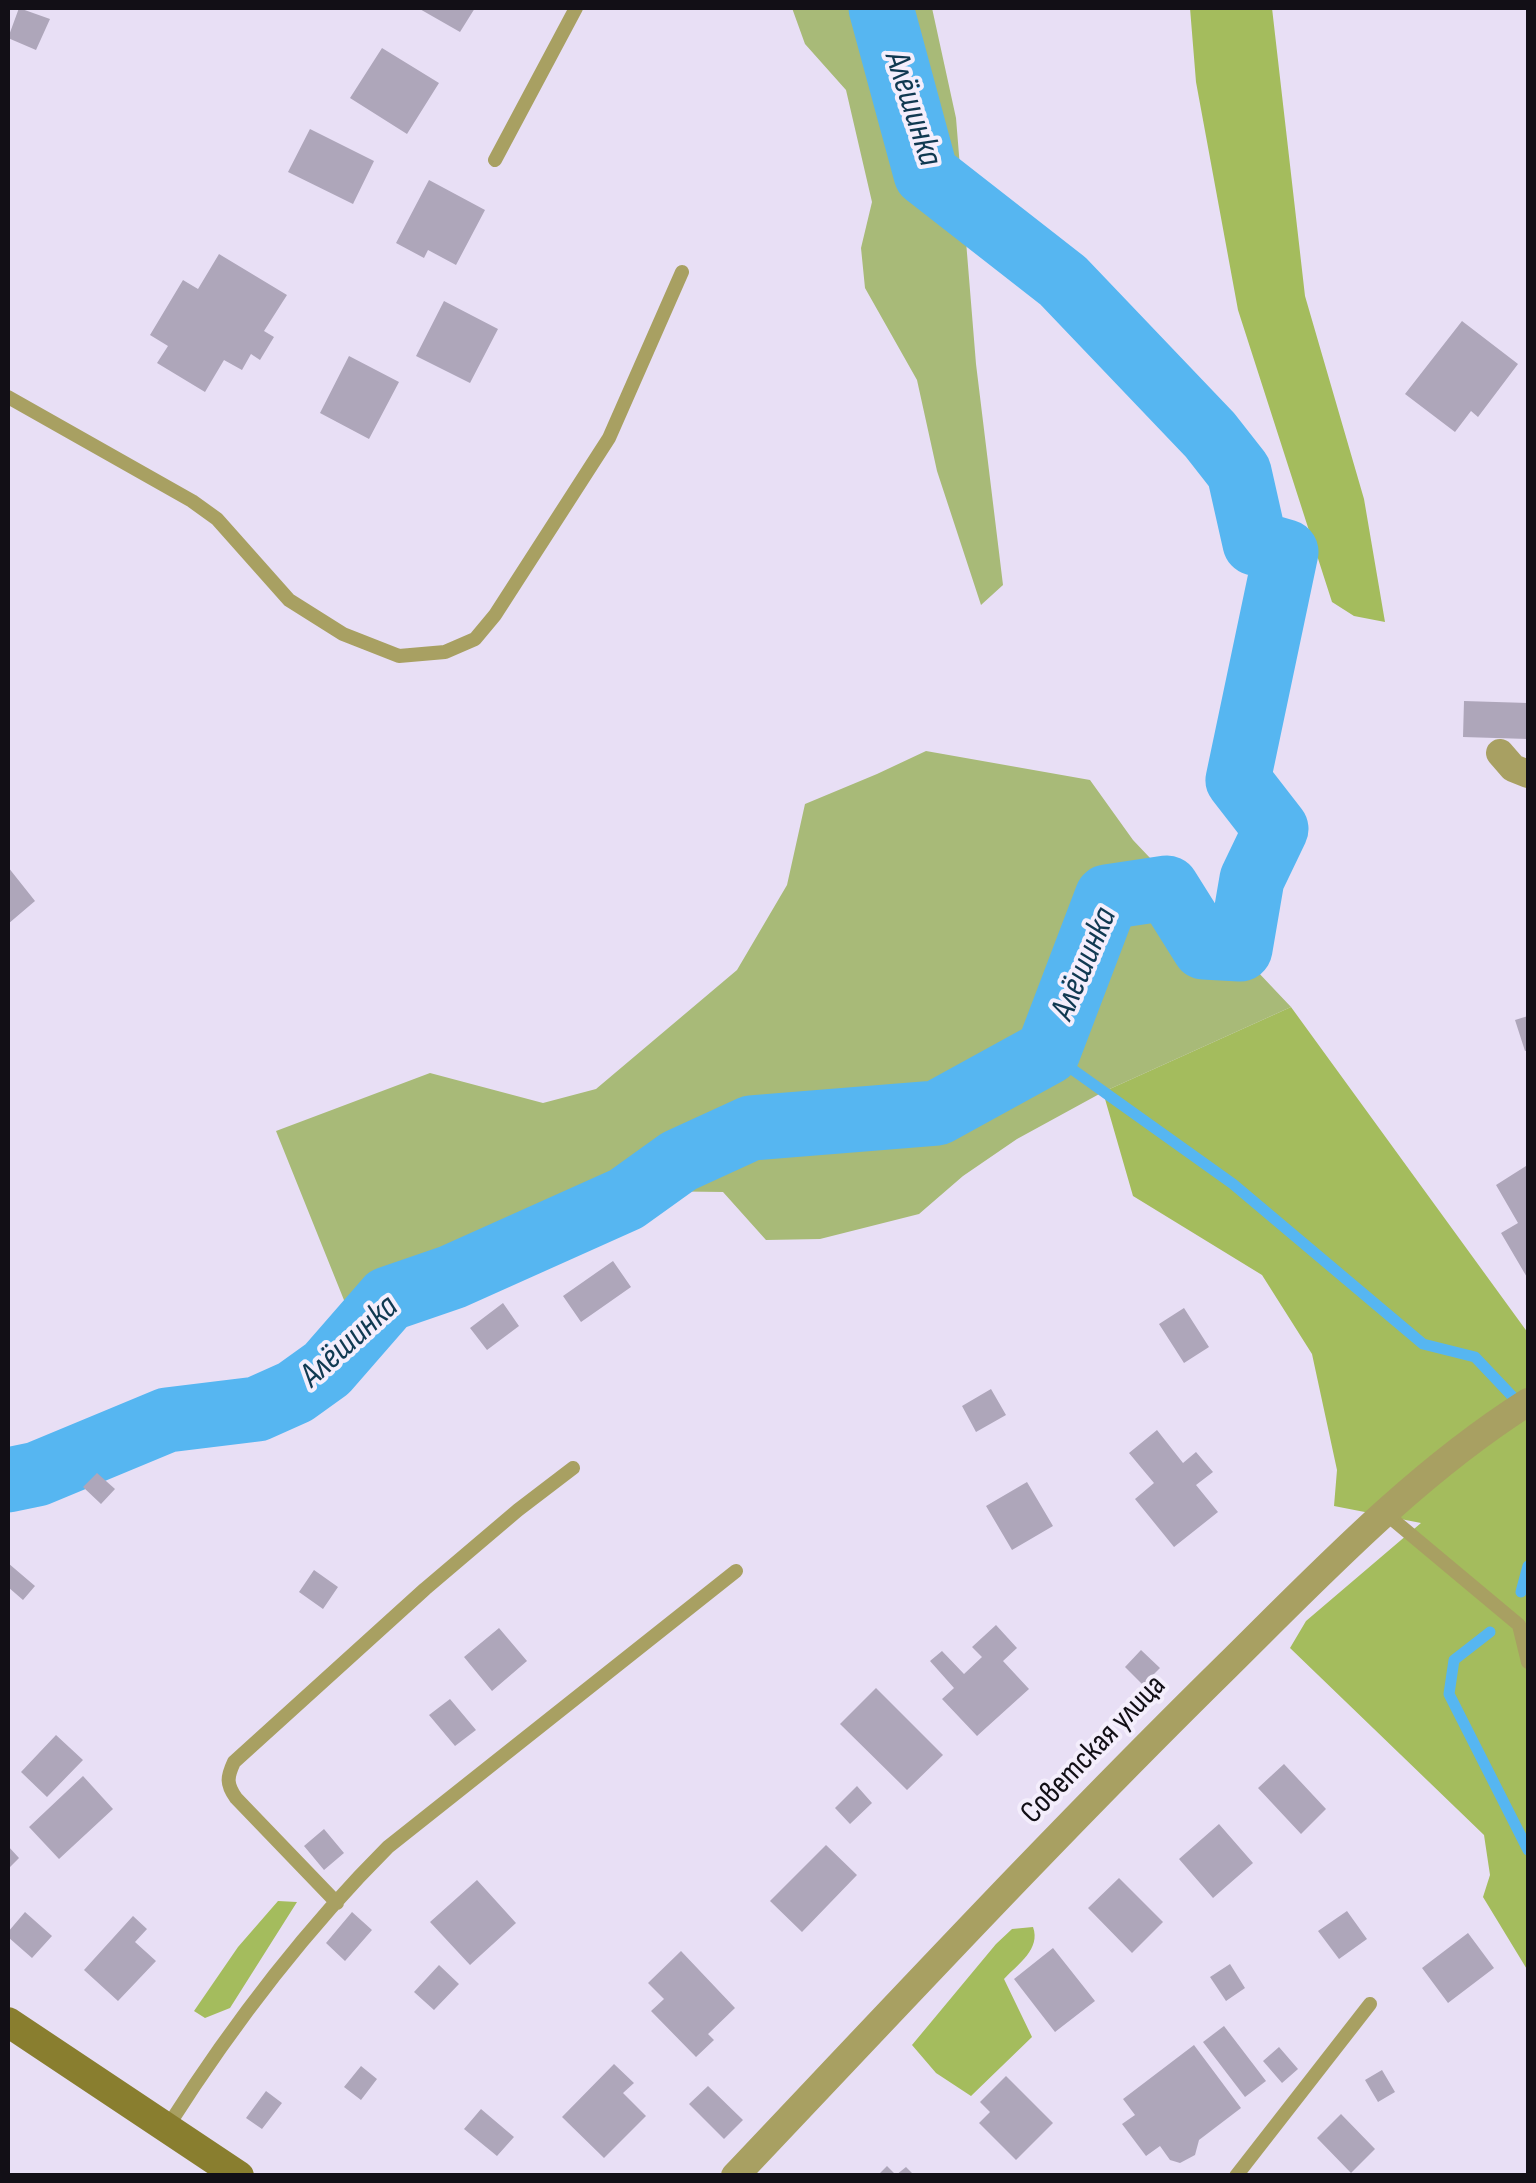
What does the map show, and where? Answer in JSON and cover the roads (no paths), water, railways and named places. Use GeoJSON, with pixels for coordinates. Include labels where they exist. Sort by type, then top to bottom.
{"type":"FeatureCollection","features":[{"type":"Feature","properties":{"kind":"main road"},"geometry":{"type":"LineString","coordinates":[[8,2022],[240,2176]]}},
{"type":"Feature","properties":{"kind":"street"},"geometry":{"type":"LineString","coordinates":[[1500,754],[1513,768],[1528,774]]}},
{"type":"Feature","properties":{"kind":"street","name":"Советская улица"},"geometry":{"type":"LineString","coordinates":[[735,2176],[1080,1813],[1385,1512],[1454,1453],[1528,1402]]}},
{"type":"Feature","properties":{"kind":"lane"},"geometry":{"type":"LineString","coordinates":[[496,160],[576,8]]}},
{"type":"Feature","properties":{"kind":"lane"},"geometry":{"type":"LineString","coordinates":[[8,397],[192,501],[217,519],[289,600],[344,634],[399,656],[445,652],[475,639],[495,615],[609,438],[682,272]]}},
{"type":"Feature","properties":{"kind":"lane"},"geometry":{"type":"LineString","coordinates":[[336,1903],[227,1786],[234,1762],[425,1589],[573,1468]]}},
{"type":"Feature","properties":{"kind":"lane"},"geometry":{"type":"LineString","coordinates":[[1385,1512],[1519,1625],[1528,1662]]}},
{"type":"Feature","properties":{"kind":"lane"},"geometry":{"type":"LineString","coordinates":[[168,2126],[264,1987],[363,1872],[416,1823],[736,1571]]}},
{"type":"Feature","properties":{"kind":"lane"},"geometry":{"type":"LineString","coordinates":[[1236,2176],[1370,2004]]}},
{"type":"Feature","properties":{"kind":"waterway","name":"Алёшинка"},"geometry":{"type":"LineString","coordinates":[[8,1480],[37,1474],[167,1420],[257,1409],[295,1392],[327,1369],[388,1299],[452,1277],[626,1199],[679,1161],[751,1128],[937,1113],[1048,1052],[1107,897],[1167,888],[1204,947],[1240,949],[1252,879],[1276,829],[1238,780],[1286,552],[1255,543],[1239,472],[1210,435],[1063,281],[926,174],[881,8]]}},
{"type":"Feature","properties":{"kind":"waterway"},"geometry":{"type":"LineString","coordinates":[[1048,1052],[1233,1184],[1423,1344],[1475,1357],[1512,1396]]}},
{"type":"Feature","properties":{"kind":"waterway"},"geometry":{"type":"LineString","coordinates":[[1521,1592],[1528,1566]]}},
{"type":"Feature","properties":{"kind":"waterway"},"geometry":{"type":"LineString","coordinates":[[1490,1632],[1454,1660],[1449,1694],[1528,1850]]}}]}
